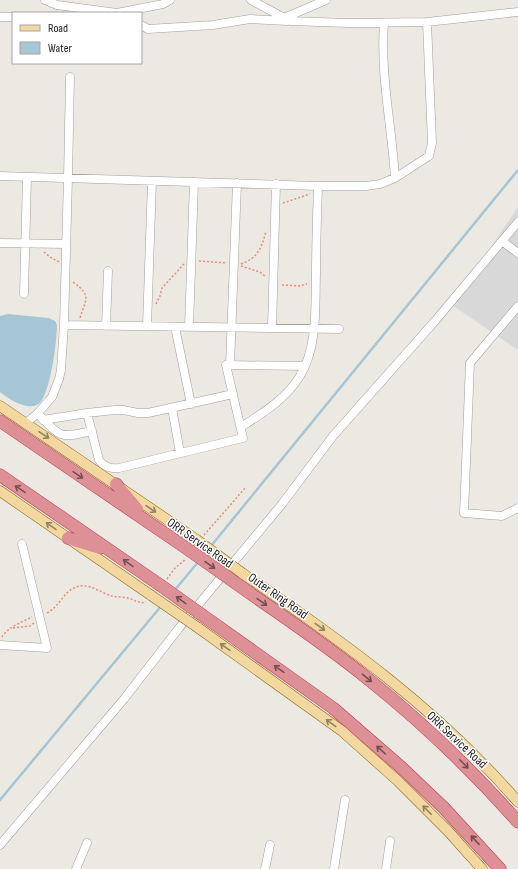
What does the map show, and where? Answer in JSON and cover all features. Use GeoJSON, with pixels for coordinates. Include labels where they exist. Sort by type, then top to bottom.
{"type":"FeatureCollection","features":[{"type":"Feature","properties":{"kind":"highway","name":"Outer Ring Road"},"geometry":{"type":"LineString","coordinates":[[0,421],[189,550],[343,659],[393,699],[455,755],[488,788],[518,822]]}},
{"type":"Feature","properties":{"kind":"highway"},"geometry":{"type":"LineString","coordinates":[[0,475],[113,552],[333,708],[360,730],[444,808],[500,869]]}},
{"type":"Feature","properties":{"kind":"highway"},"geometry":{"type":"LineString","coordinates":[[116,484],[147,521]]}},
{"type":"Feature","properties":{"kind":"highway"},"geometry":{"type":"LineString","coordinates":[[68,538],[113,552]]}},
{"type":"Feature","properties":{"kind":"main road","name":"ORR Service Road"},"geometry":{"type":"LineString","coordinates":[[0,406],[197,540],[330,634],[382,673],[439,721],[486,767],[518,802]]}},
{"type":"Feature","properties":{"kind":"main road"},"geometry":{"type":"LineString","coordinates":[[0,491],[197,627],[342,731],[398,781],[448,831],[482,869]]}},
{"type":"Feature","properties":{"kind":"street"},"geometry":{"type":"LineString","coordinates":[[45,0],[57,5],[110,12]]}},
{"type":"Feature","properties":{"kind":"street"},"geometry":{"type":"LineString","coordinates":[[122,12],[163,4],[170,0]]}},
{"type":"Feature","properties":{"kind":"street"},"geometry":{"type":"LineString","coordinates":[[251,0],[287,19]]}},
{"type":"Feature","properties":{"kind":"street"},"geometry":{"type":"LineString","coordinates":[[287,19],[326,0]]}},
{"type":"Feature","properties":{"kind":"street"},"geometry":{"type":"LineString","coordinates":[[142,26],[148,29],[213,26],[250,19],[287,19],[348,23],[427,22],[518,12]]}},
{"type":"Feature","properties":{"kind":"street"},"geometry":{"type":"LineString","coordinates":[[0,17],[12,17]]}},
{"type":"Feature","properties":{"kind":"street"},"geometry":{"type":"LineString","coordinates":[[0,176],[318,186],[366,186],[380,184],[395,178],[429,156],[432,143],[427,22]]}},
{"type":"Feature","properties":{"kind":"street"},"geometry":{"type":"LineString","coordinates":[[384,23],[383,38],[388,121],[395,178]]}},
{"type":"Feature","properties":{"kind":"street"},"geometry":{"type":"LineString","coordinates":[[40,417],[52,397],[59,379],[62,356],[66,269],[70,76]]}},
{"type":"Feature","properties":{"kind":"street"},"geometry":{"type":"LineString","coordinates":[[24,294],[27,177]]}},
{"type":"Feature","properties":{"kind":"street"},"geometry":{"type":"LineString","coordinates":[[147,326],[152,181]]}},
{"type":"Feature","properties":{"kind":"street"},"geometry":{"type":"LineString","coordinates":[[189,327],[194,182]]}},
{"type":"Feature","properties":{"kind":"street"},"geometry":{"type":"LineString","coordinates":[[230,365],[237,183]]}},
{"type":"Feature","properties":{"kind":"street"},"geometry":{"type":"LineString","coordinates":[[272,328],[276,184]]}},
{"type":"Feature","properties":{"kind":"street"},"geometry":{"type":"LineString","coordinates":[[241,427],[268,410],[285,395],[300,376],[305,366],[313,339],[314,329],[318,186]]}},
{"type":"Feature","properties":{"kind":"street"},"geometry":{"type":"LineString","coordinates":[[0,845],[124,699],[179,628],[282,504],[333,436],[436,321],[518,222]]}},
{"type":"Feature","properties":{"kind":"street"},"geometry":{"type":"LineString","coordinates":[[502,241],[518,253]]}},
{"type":"Feature","properties":{"kind":"street"},"geometry":{"type":"LineString","coordinates":[[0,243],[66,244]]}},
{"type":"Feature","properties":{"kind":"street"},"geometry":{"type":"LineString","coordinates":[[106,326],[108,271]]}},
{"type":"Feature","properties":{"kind":"street"},"geometry":{"type":"LineString","coordinates":[[518,306],[470,363],[464,513],[502,516],[518,508]]}},
{"type":"Feature","properties":{"kind":"street"},"geometry":{"type":"LineString","coordinates":[[64,325],[339,329]]}},
{"type":"Feature","properties":{"kind":"street"},"geometry":{"type":"LineString","coordinates":[[175,327],[191,404]]}},
{"type":"Feature","properties":{"kind":"street"},"geometry":{"type":"LineString","coordinates":[[88,413],[100,460],[104,466],[119,468],[244,438],[226,365],[305,366]]}},
{"type":"Feature","properties":{"kind":"street"},"geometry":{"type":"LineString","coordinates":[[26,424],[40,417],[123,410],[148,413],[233,394]]}},
{"type":"Feature","properties":{"kind":"street"},"geometry":{"type":"LineString","coordinates":[[172,408],[180,453]]}},
{"type":"Feature","properties":{"kind":"street"},"geometry":{"type":"LineString","coordinates":[[40,417],[55,432],[63,436],[69,436],[92,430]]}},
{"type":"Feature","properties":{"kind":"street"},"geometry":{"type":"LineString","coordinates":[[0,645],[47,648],[22,544]]}},
{"type":"Feature","properties":{"kind":"street"},"geometry":{"type":"LineString","coordinates":[[334,869],[344,800]]}},
{"type":"Feature","properties":{"kind":"street"},"geometry":{"type":"LineString","coordinates":[[386,869],[390,841]]}},
{"type":"Feature","properties":{"kind":"street"},"geometry":{"type":"LineString","coordinates":[[76,869],[87,843]]}},
{"type":"Feature","properties":{"kind":"street"},"geometry":{"type":"LineString","coordinates":[[265,869],[270,845]]}},
{"type":"Feature","properties":{"kind":"path"},"geometry":{"type":"LineString","coordinates":[[37,244],[50,258],[58,261],[66,269],[69,278],[83,289],[86,300],[78,325]]}},
{"type":"Feature","properties":{"kind":"path"},"geometry":{"type":"LineString","coordinates":[[147,312],[155,306],[162,288],[179,267],[186,262],[191,261],[234,264],[260,272],[279,285],[315,285]]}},
{"type":"Feature","properties":{"kind":"path"},"geometry":{"type":"LineString","coordinates":[[12,628],[30,626],[48,612]]}},
{"type":"Feature","properties":{"kind":"shaded area"},"geometry":{"type":"Polygon","coordinates":[[[518,207],[518,350],[452,305],[518,207]]]}},
{"type":"Feature","properties":{"kind":"water"},"geometry":{"type":"Polygon","coordinates":[[[8,314],[49,318],[55,321],[57,325],[56,343],[49,381],[42,400],[37,405],[22,405],[12,401],[0,392],[0,316],[8,314]]]}},
{"type":"Feature","properties":{"kind":"waterway"},"geometry":{"type":"LineString","coordinates":[[211,546],[518,170]]}},
{"type":"Feature","properties":{"kind":"waterway"},"geometry":{"type":"LineString","coordinates":[[174,591],[199,561]]}},
{"type":"Feature","properties":{"kind":"waterway"},"geometry":{"type":"LineString","coordinates":[[0,800],[162,605]]}}]}
